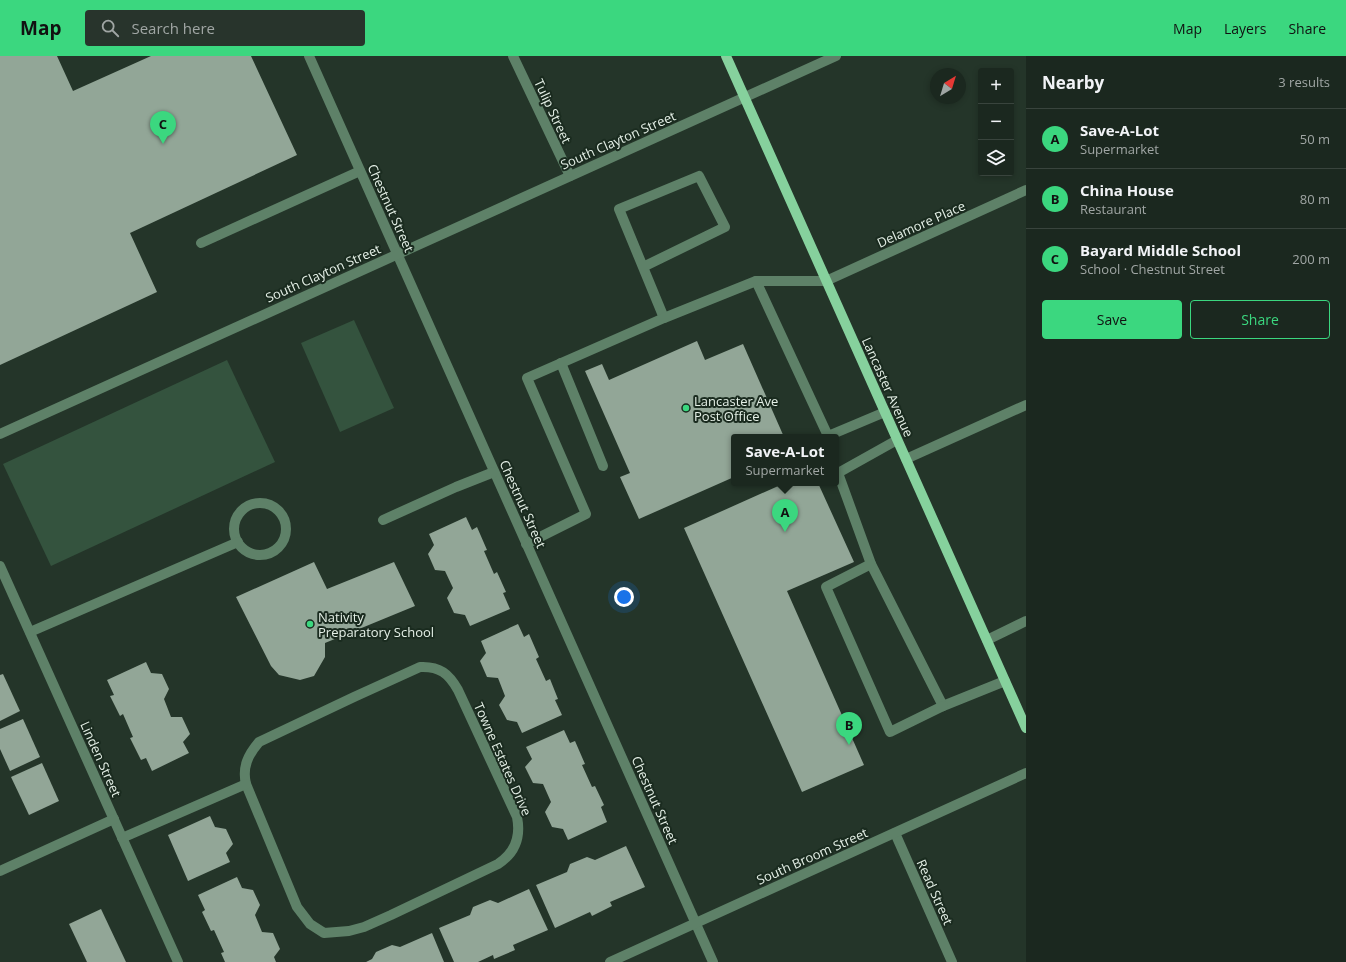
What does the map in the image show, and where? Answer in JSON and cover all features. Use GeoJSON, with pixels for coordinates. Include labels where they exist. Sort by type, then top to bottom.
{"type":"FeatureCollection","features":[{"type":"Feature","properties":{"kind":"main road","name":"Lancaster Avenue"},"geometry":{"type":"LineString","coordinates":[[726,56],[1026,728]]}},
{"type":"Feature","properties":{"kind":"street","name":"Chestnut Street"},"geometry":{"type":"LineString","coordinates":[[308,56],[713,962]]}},
{"type":"Feature","properties":{"kind":"street","name":"Tulip Street"},"geometry":{"type":"LineString","coordinates":[[513,56],[570,176]]}},
{"type":"Feature","properties":{"kind":"street","name":"South Clayton Street"},"geometry":{"type":"LineString","coordinates":[[0,434],[836,56]]}},
{"type":"Feature","properties":{"kind":"street"},"geometry":{"type":"LineString","coordinates":[[201,244],[360,171]]}},
{"type":"Feature","properties":{"kind":"street"},"geometry":{"type":"LineString","coordinates":[[643,267],[725,227],[699,176],[619,209],[664,318]]}},
{"type":"Feature","properties":{"kind":"street","name":"Delamore Place"},"geometry":{"type":"LineString","coordinates":[[826,281],[1026,190]]}},
{"type":"Feature","properties":{"kind":"street"},"geometry":{"type":"LineString","coordinates":[[526,544],[586,514],[527,378],[664,318],[756,281],[826,281]]}},
{"type":"Feature","properties":{"kind":"street"},"geometry":{"type":"LineString","coordinates":[[756,281],[827,434]]}},
{"type":"Feature","properties":{"kind":"street"},"geometry":{"type":"LineString","coordinates":[[561,363],[603,466]]}},
{"type":"Feature","properties":{"kind":"street"},"geometry":{"type":"LineString","coordinates":[[906,459],[1026,405]]}},
{"type":"Feature","properties":{"kind":"street"},"geometry":{"type":"LineString","coordinates":[[833,434],[885,412]]}},
{"type":"Feature","properties":{"kind":"street"},"geometry":{"type":"LineString","coordinates":[[839,471],[897,440]]}},
{"type":"Feature","properties":{"kind":"street"},"geometry":{"type":"LineString","coordinates":[[383,520],[456,487],[494,472]]}},
{"type":"Feature","properties":{"kind":"street"},"geometry":{"type":"LineString","coordinates":[[839,475],[871,564],[943,706]]}},
{"type":"Feature","properties":{"kind":"street"},"geometry":{"type":"LineString","coordinates":[[256,502],[265,503],[274,506],[283,514],[286,523],[286,536],[278,548],[271,553],[257,555],[248,552],[241,547],[238,542],[234,530],[235,519],[240,511],[247,505],[256,502]]}},
{"type":"Feature","properties":{"kind":"street"},"geometry":{"type":"LineString","coordinates":[[30,632],[238,542]]}},
{"type":"Feature","properties":{"kind":"street"},"geometry":{"type":"LineString","coordinates":[[871,564],[826,587],[890,732],[943,706],[1005,681]]}},
{"type":"Feature","properties":{"kind":"street","name":"Linden Street"},"geometry":{"type":"LineString","coordinates":[[0,566],[178,962]]}},
{"type":"Feature","properties":{"kind":"street"},"geometry":{"type":"LineString","coordinates":[[987,640],[1026,621]]}},
{"type":"Feature","properties":{"kind":"street","name":"Towne Estates Drive"},"geometry":{"type":"LineString","coordinates":[[429,666],[446,673],[458,690],[517,817],[519,826],[514,849],[507,858],[498,864],[357,930],[340,933],[324,933],[310,924],[297,907],[246,784],[244,769],[247,759],[252,750],[260,742],[412,670],[429,666]]}},
{"type":"Feature","properties":{"kind":"street","name":"South Broom Street"},"geometry":{"type":"LineString","coordinates":[[610,962],[1026,773]]}},
{"type":"Feature","properties":{"kind":"street"},"geometry":{"type":"LineString","coordinates":[[122,838],[246,784]]}},
{"type":"Feature","properties":{"kind":"street"},"geometry":{"type":"LineString","coordinates":[[0,871],[114,819]]}},
{"type":"Feature","properties":{"kind":"street","name":"Read Street"},"geometry":{"type":"LineString","coordinates":[[894,833],[952,962]]}},
{"type":"Feature","properties":{"kind":"green space"},"geometry":{"type":"Polygon","coordinates":[[[354,320],[394,408],[340,432],[301,343],[354,320]]]}},
{"type":"Feature","properties":{"kind":"green space"},"geometry":{"type":"Polygon","coordinates":[[[227,360],[275,462],[51,566],[3,464],[227,360]]]}},
{"type":"Feature","properties":{"kind":"building"},"geometry":{"type":"Polygon","coordinates":[[[0,56],[57,56],[73,91],[151,56],[251,56],[297,155],[130,233],[157,292],[0,365],[0,56]]]}},
{"type":"Feature","properties":{"kind":"building","name":"Lancaster Ave Post Office"},"geometry":{"type":"Polygon","coordinates":[[[697,341],[705,360],[743,344],[783,434],[731,434],[731,478],[639,519],[620,477],[630,473],[585,371],[602,364],[609,380],[697,341]]]}},
{"type":"Feature","properties":{"kind":"building"},"geometry":{"type":"Polygon","coordinates":[[[778,486],[819,486],[854,562],[787,591],[864,765],[802,792],[684,528],[778,486]]]}},
{"type":"Feature","properties":{"kind":"building"},"geometry":{"type":"Polygon","coordinates":[[[466,517],[472,530],[477,527],[487,550],[484,551],[494,574],[497,572],[506,592],[503,593],[510,609],[470,626],[465,615],[454,613],[447,598],[453,588],[445,571],[435,570],[428,554],[434,545],[429,534],[466,517]]]}},
{"type":"Feature","properties":{"kind":"building","name":"Nativity Preparatory School"},"geometry":{"type":"Polygon","coordinates":[[[314,562],[327,589],[394,562],[415,606],[325,643],[325,657],[314,676],[300,680],[279,675],[271,666],[236,597],[314,562]]]}},
{"type":"Feature","properties":{"kind":"building"},"geometry":{"type":"Polygon","coordinates":[[[518,624],[524,637],[529,634],[539,657],[536,659],[546,681],[550,679],[558,699],[555,700],[562,715],[522,733],[517,722],[507,720],[499,705],[505,696],[498,678],[487,677],[480,661],[486,653],[481,641],[518,624]]]}},
{"type":"Feature","properties":{"kind":"building"},"geometry":{"type":"Polygon","coordinates":[[[146,662],[151,673],[162,674],[169,689],[164,699],[171,717],[182,717],[190,734],[183,742],[189,753],[152,771],[146,758],[141,760],[130,738],[133,737],[123,714],[120,716],[110,696],[114,695],[107,680],[146,662]]]}},
{"type":"Feature","properties":{"kind":"building"},"geometry":{"type":"Polygon","coordinates":[[[3,674],[20,711],[0,721],[0,675],[3,674]]]}},
{"type":"Feature","properties":{"kind":"building"},"geometry":{"type":"Polygon","coordinates":[[[23,719],[40,757],[10,771],[0,749],[0,729],[23,719]]]}},
{"type":"Feature","properties":{"kind":"building"},"geometry":{"type":"Polygon","coordinates":[[[564,730],[570,743],[575,741],[585,764],[582,765],[592,787],[595,786],[604,805],[601,807],[607,822],[568,840],[563,829],[552,827],[545,812],[551,802],[543,784],[533,783],[525,767],[532,759],[526,747],[564,730]]]}},
{"type":"Feature","properties":{"kind":"building"},"geometry":{"type":"Polygon","coordinates":[[[42,763],[59,801],[29,815],[11,777],[42,763]]]}},
{"type":"Feature","properties":{"kind":"building"},"geometry":{"type":"Polygon","coordinates":[[[210,816],[215,827],[226,829],[233,844],[226,853],[230,862],[188,881],[168,835],[210,816]]]}},
{"type":"Feature","properties":{"kind":"building"},"geometry":{"type":"Polygon","coordinates":[[[626,846],[645,887],[610,902],[612,906],[592,916],[590,912],[555,928],[536,885],[567,872],[570,864],[587,857],[595,860],[626,846]]]}},
{"type":"Feature","properties":{"kind":"building"},"geometry":{"type":"Polygon","coordinates":[[[237,877],[242,888],[253,890],[260,905],[255,915],[262,932],[273,933],[280,949],[274,957],[276,962],[225,962],[221,953],[224,952],[214,930],[211,931],[202,912],[205,910],[198,895],[237,877]]]}},
{"type":"Feature","properties":{"kind":"building"},"geometry":{"type":"Polygon","coordinates":[[[529,889],[548,930],[513,945],[515,950],[494,959],[493,955],[478,962],[454,962],[439,928],[470,915],[473,907],[490,900],[498,903],[529,889]]]}},
{"type":"Feature","properties":{"kind":"building"},"geometry":{"type":"Polygon","coordinates":[[[101,909],[126,962],[87,962],[69,924],[101,909]]]}},
{"type":"Feature","properties":{"kind":"building"},"geometry":{"type":"Polygon","coordinates":[[[432,933],[444,962],[366,962],[372,959],[376,952],[392,945],[400,947],[432,933]]]}},
{"type":"Feature","properties":{"kind":"place","name":"Bayard Middle School"},"geometry":{"type":"Point","coordinates":[163,144]}},
{"type":"Feature","properties":{"kind":"place","name":"Lancaster Ave Post Office"},"geometry":{"type":"Point","coordinates":[686,408]}},
{"type":"Feature","properties":{"kind":"place","name":"Save-A-Lot"},"geometry":{"type":"Point","coordinates":[785,532]}},
{"type":"Feature","properties":{"kind":"place","name":"Nativity Preparatory School"},"geometry":{"type":"Point","coordinates":[310,624]}},
{"type":"Feature","properties":{"kind":"place","name":"China House"},"geometry":{"type":"Point","coordinates":[849,745]}}]}
